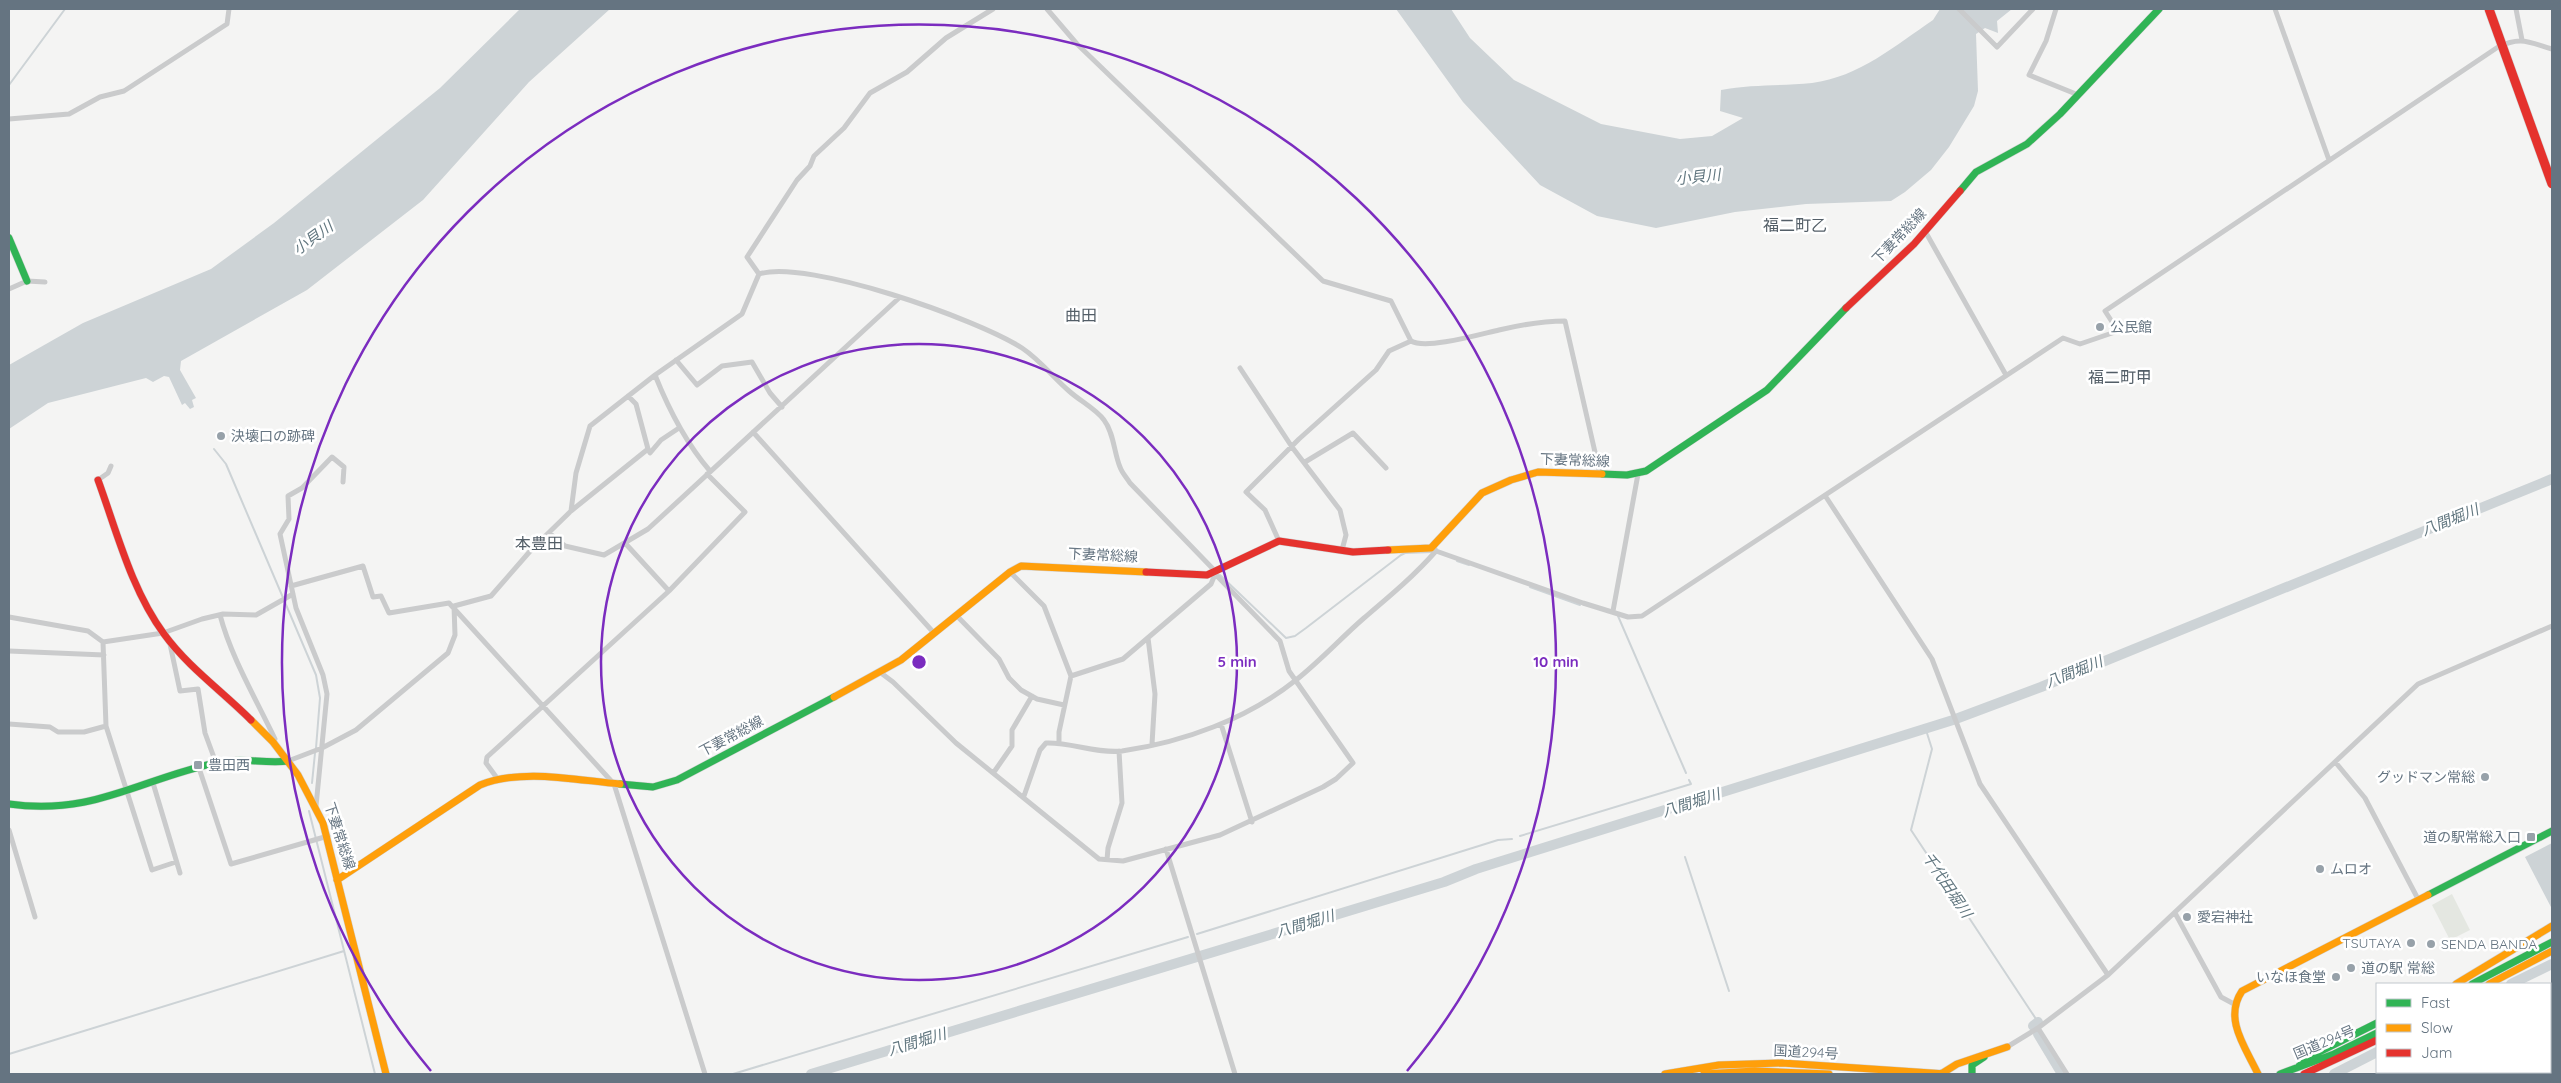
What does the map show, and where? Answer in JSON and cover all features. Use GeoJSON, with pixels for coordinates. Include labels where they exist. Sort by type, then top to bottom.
{"type":"FeatureCollection","features":[{"type":"Feature","properties":{"kind":"main road","name":"下妻常総線"},"geometry":{"type":"LineString","coordinates":[[1435,549],[1472,502],[1493,488],[1538,472],[1638,474],[1652,467],[1767,390],[1822,331],[1914,244],[1976,172],[2027,144],[2060,114],[2076,94],[2158,9]]}},
{"type":"Feature","properties":{"kind":"main road"},"geometry":{"type":"LineString","coordinates":[[2489,9],[2552,184]]}},
{"type":"Feature","properties":{"kind":"main road"},"geometry":{"type":"LineString","coordinates":[[9,238],[27,281]]}},
{"type":"Feature","properties":{"kind":"main road","name":"下妻常総線"},"geometry":{"type":"LineString","coordinates":[[98,480],[139,589],[166,637],[189,664],[274,743],[304,783],[316,806],[337,880],[480,785],[497,778],[521,776],[653,787],[677,780],[881,673],[1010,572],[1021,566],[1034,565],[1207,575],[1216,574],[1265,546],[1279,541]]}},
{"type":"Feature","properties":{"kind":"main road"},"geometry":{"type":"LineString","coordinates":[[1279,541],[1363,552],[1435,549]]}},
{"type":"Feature","properties":{"kind":"main road"},"geometry":{"type":"LineString","coordinates":[[9,804],[53,808],[92,802],[230,760],[288,761]]}},
{"type":"Feature","properties":{"kind":"main road"},"geometry":{"type":"LineString","coordinates":[[2258,1074],[2234,1020],[2234,1004],[2237,997],[2251,986],[2552,831]]}},
{"type":"Feature","properties":{"kind":"main road"},"geometry":{"type":"LineString","coordinates":[[337,880],[386,1074]]}},
{"type":"Feature","properties":{"kind":"main road"},"geometry":{"type":"LineString","coordinates":[[2458,983],[2552,926]]}},
{"type":"Feature","properties":{"kind":"main road"},"geometry":{"type":"LineString","coordinates":[[2488,980],[2552,936]]}},
{"type":"Feature","properties":{"kind":"main road"},"geometry":{"type":"LineString","coordinates":[[2488,980],[2552,942]]}},
{"type":"Feature","properties":{"kind":"main road"},"geometry":{"type":"LineString","coordinates":[[2513,971],[2552,951]]}},
{"type":"Feature","properties":{"kind":"main road"},"geometry":{"type":"LineString","coordinates":[[2488,980],[2552,956]]}},
{"type":"Feature","properties":{"kind":"main road"},"geometry":{"type":"LineString","coordinates":[[2295,1070],[2307,1058],[2376,1024]]}},
{"type":"Feature","properties":{"kind":"main road","name":"国道294号"},"geometry":{"type":"LineString","coordinates":[[2280,1074],[2334,1054],[2376,1033]]}},
{"type":"Feature","properties":{"kind":"main road","name":"国道294号"},"geometry":{"type":"LineString","coordinates":[[2304,1074],[2376,1040]]}},
{"type":"Feature","properties":{"kind":"main road"},"geometry":{"type":"LineString","coordinates":[[1972,1074],[1972,1066],[1984,1057],[2006,1047]]}},
{"type":"Feature","properties":{"kind":"main road"},"geometry":{"type":"LineString","coordinates":[[1941,1074],[1957,1062],[1984,1057]]}},
{"type":"Feature","properties":{"kind":"main road","name":"国道294号"},"geometry":{"type":"LineString","coordinates":[[1665,1074],[1719,1065],[1782,1063],[1946,1074]]}},
{"type":"Feature","properties":{"kind":"main road","name":"国道294号"},"geometry":{"type":"LineString","coordinates":[[1704,1074],[1755,1070],[1829,1074]]}},
{"type":"Feature","properties":{"kind":"street"},"geometry":{"type":"LineString","coordinates":[[9,119],[69,114],[100,97],[124,91],[227,24],[228,9]]}},
{"type":"Feature","properties":{"kind":"street"},"geometry":{"type":"LineString","coordinates":[[759,274],[748,257],[797,180],[810,166],[814,156],[838,134],[874,89],[907,72],[946,38],[993,9]]}},
{"type":"Feature","properties":{"kind":"street"},"geometry":{"type":"LineString","coordinates":[[1047,9],[1077,44],[1323,281],[1391,301],[1411,342]]}},
{"type":"Feature","properties":{"kind":"street"},"geometry":{"type":"LineString","coordinates":[[1959,9],[1997,47],[2033,9]]}},
{"type":"Feature","properties":{"kind":"street"},"geometry":{"type":"LineString","coordinates":[[2056,9],[2046,41],[2029,75],[2076,94]]}},
{"type":"Feature","properties":{"kind":"street"},"geometry":{"type":"LineString","coordinates":[[2275,9],[2329,160]]}},
{"type":"Feature","properties":{"kind":"street"},"geometry":{"type":"LineString","coordinates":[[2516,9],[2522,40]]}},
{"type":"Feature","properties":{"kind":"street"},"geometry":{"type":"LineString","coordinates":[[1024,796],[1040,750],[1046,743],[1059,742],[1120,751],[1152,744],[1221,724],[1296,680],[1415,575],[1435,549],[1517,578],[1552,593],[1612,610],[1628,617],[1642,616],[1826,497],[2063,338],[2080,344],[2118,331],[2105,311],[2496,48],[2512,40],[2522,40],[2552,49]]}},
{"type":"Feature","properties":{"kind":"street"},"geometry":{"type":"LineString","coordinates":[[1925,231],[2006,375]]}},
{"type":"Feature","properties":{"kind":"street"},"geometry":{"type":"LineString","coordinates":[[571,511],[576,473],[590,426],[655,375],[742,314],[759,274],[770,270],[819,276],[913,302],[995,333],[1022,349],[1047,368],[1069,391],[1104,420],[1120,468],[1130,483],[1280,641],[1289,671],[1353,763],[1323,787],[1252,822],[1220,835],[1123,862],[1099,859],[1024,796],[956,743],[893,682],[881,673]]}},
{"type":"Feature","properties":{"kind":"street"},"geometry":{"type":"LineString","coordinates":[[9,290],[27,281],[45,282]]}},
{"type":"Feature","properties":{"kind":"street"},"geometry":{"type":"LineString","coordinates":[[549,533],[565,546],[604,555],[648,529],[899,298]]}},
{"type":"Feature","properties":{"kind":"street"},"geometry":{"type":"LineString","coordinates":[[1279,541],[1265,510],[1246,492],[1376,370],[1389,351],[1411,342],[1421,343],[1470,339],[1498,330],[1565,321],[1600,474]]}},
{"type":"Feature","properties":{"kind":"street"},"geometry":{"type":"LineString","coordinates":[[676,360],[697,385],[722,366],[752,362],[770,393],[782,407]]}},
{"type":"Feature","properties":{"kind":"street"},"geometry":{"type":"LineString","coordinates":[[1240,368],[1292,447],[1340,510],[1346,535],[1342,550]]}},
{"type":"Feature","properties":{"kind":"street"},"geometry":{"type":"LineString","coordinates":[[497,778],[486,763],[487,757],[669,591],[745,512],[708,473],[670,413],[655,375]]}},
{"type":"Feature","properties":{"kind":"street"},"geometry":{"type":"LineString","coordinates":[[628,396],[636,404],[650,453],[662,440],[679,428]]}},
{"type":"Feature","properties":{"kind":"street"},"geometry":{"type":"LineString","coordinates":[[753,432],[934,633]]}},
{"type":"Feature","properties":{"kind":"street"},"geometry":{"type":"LineString","coordinates":[[1305,462],[1353,433],[1386,468]]}},
{"type":"Feature","properties":{"kind":"street"},"geometry":{"type":"LineString","coordinates":[[454,606],[492,596],[571,511],[648,449]]}},
{"type":"Feature","properties":{"kind":"street"},"geometry":{"type":"LineString","coordinates":[[316,806],[328,694],[290,595],[291,586],[280,534],[289,519],[288,496],[302,488],[332,457],[344,467],[343,482]]}},
{"type":"Feature","properties":{"kind":"street"},"geometry":{"type":"LineString","coordinates":[[98,480],[108,473],[111,466]]}},
{"type":"Feature","properties":{"kind":"street"},"geometry":{"type":"LineString","coordinates":[[1612,610],[1638,474]]}},
{"type":"Feature","properties":{"kind":"street"},"geometry":{"type":"LineString","coordinates":[[1826,497],[1932,659],[1980,784],[2108,975]]}},
{"type":"Feature","properties":{"kind":"street"},"geometry":{"type":"LineString","coordinates":[[625,543],[669,591]]}},
{"type":"Feature","properties":{"kind":"street"},"geometry":{"type":"LineString","coordinates":[[291,586],[362,566],[373,597],[381,596],[389,613],[449,603],[454,606],[614,784],[705,1074]]}},
{"type":"Feature","properties":{"kind":"street"},"geometry":{"type":"LineString","coordinates":[[1010,572],[1044,606],[1071,676],[1064,705],[1059,742]]}},
{"type":"Feature","properties":{"kind":"street"},"geometry":{"type":"LineString","coordinates":[[1071,676],[1123,659],[1211,584],[1216,574]]}},
{"type":"Feature","properties":{"kind":"street"},"geometry":{"type":"LineString","coordinates":[[9,617],[88,631],[103,642],[166,637],[220,615],[256,615],[265,612],[279,600],[290,595]]}},
{"type":"Feature","properties":{"kind":"street"},"geometry":{"type":"LineString","coordinates":[[288,761],[321,748],[366,723],[448,653],[455,635],[454,606]]}},
{"type":"Feature","properties":{"kind":"street"},"geometry":{"type":"LineString","coordinates":[[220,615],[227,641],[237,658],[275,739],[274,743]]}},
{"type":"Feature","properties":{"kind":"street"},"geometry":{"type":"LineString","coordinates":[[956,615],[999,659],[1009,678],[1032,696],[1064,705]]}},
{"type":"Feature","properties":{"kind":"street"},"geometry":{"type":"LineString","coordinates":[[2006,1047],[2038,1028],[2108,975],[2418,684],[2552,626]]}},
{"type":"Feature","properties":{"kind":"street"},"geometry":{"type":"LineString","coordinates":[[166,637],[180,691],[198,690],[205,733],[216,763]]}},
{"type":"Feature","properties":{"kind":"street"},"geometry":{"type":"LineString","coordinates":[[1148,638],[1155,694],[1152,744]]}},
{"type":"Feature","properties":{"kind":"street"},"geometry":{"type":"LineString","coordinates":[[103,642],[106,726],[126,792],[152,870],[176,862]]}},
{"type":"Feature","properties":{"kind":"street"},"geometry":{"type":"LineString","coordinates":[[9,651],[104,655]]}},
{"type":"Feature","properties":{"kind":"street"},"geometry":{"type":"LineString","coordinates":[[994,772],[1012,746],[1012,730],[1032,696]]}},
{"type":"Feature","properties":{"kind":"street"},"geometry":{"type":"LineString","coordinates":[[9,724],[50,727],[58,732],[84,732],[106,726]]}},
{"type":"Feature","properties":{"kind":"street"},"geometry":{"type":"LineString","coordinates":[[1221,724],[1252,822]]}},
{"type":"Feature","properties":{"kind":"street"},"geometry":{"type":"LineString","coordinates":[[1107,860],[1108,848],[1122,802],[1120,751]]}},
{"type":"Feature","properties":{"kind":"street"},"geometry":{"type":"LineString","coordinates":[[2336,763],[2365,798],[2418,899]]}},
{"type":"Feature","properties":{"kind":"street"},"geometry":{"type":"LineString","coordinates":[[199,768],[231,864],[324,837]]}},
{"type":"Feature","properties":{"kind":"street"},"geometry":{"type":"LineString","coordinates":[[153,783],[180,873]]}},
{"type":"Feature","properties":{"kind":"street"},"geometry":{"type":"LineString","coordinates":[[9,830],[35,917]]}},
{"type":"Feature","properties":{"kind":"street"},"geometry":{"type":"LineString","coordinates":[[1166,849],[1235,1074]]}},
{"type":"Feature","properties":{"kind":"street"},"geometry":{"type":"LineString","coordinates":[[2175,913],[2221,998],[2234,1004]]}},
{"type":"Feature","properties":{"kind":"street"},"geometry":{"type":"LineString","coordinates":[[2038,1028],[2067,1074]]}},
{"type":"Feature","properties":{"kind":"shaded area"},"geometry":{"type":"Polygon","coordinates":[[[2452,894],[2470,930],[2450,940],[2432,905],[2452,894]]]}},
{"type":"Feature","properties":{"kind":"water","name":"小貝川"},"geometry":{"type":"Polygon","coordinates":[[[520,9],[610,9],[529,82],[423,200],[307,290],[181,361],[180,370],[196,398],[192,400],[194,407],[190,409],[185,403],[182,405],[169,377],[164,376],[153,382],[146,378],[48,403],[9,429],[9,365],[83,323],[211,269],[274,223],[440,88],[520,9]]]}},
{"type":"Feature","properties":{"kind":"water","name":"小貝川"},"geometry":{"type":"Polygon","coordinates":[[[1396,9],[1451,9],[1470,38],[1514,80],[1601,124],[1680,139],[1712,136],[1743,118],[1720,111],[1721,90],[1829,80],[1876,59],[1933,20],[1940,9],[2012,9],[1997,21],[1998,33],[1985,28],[1976,34],[1978,91],[1974,106],[1949,147],[1931,170],[1891,201],[1806,204],[1735,212],[1656,228],[1597,216],[1540,185],[1463,102],[1396,9]]]}},
{"type":"Feature","properties":{"kind":"water"},"geometry":{"type":"Polygon","coordinates":[[[2552,843],[2552,909],[2525,857],[2552,843]]]}},
{"type":"Feature","properties":{"kind":"waterway"},"geometry":{"type":"LineString","coordinates":[[9,85],[65,9]]}},
{"type":"Feature","properties":{"kind":"waterway"},"geometry":{"type":"LineString","coordinates":[[214,449],[226,464],[316,675],[320,698],[316,748]]}},
{"type":"Feature","properties":{"kind":"waterway","name":"八間堀川"},"geometry":{"type":"LineString","coordinates":[[811,1074],[1444,882],[1476,869],[1953,720],[2041,687],[2552,479]]}},
{"type":"Feature","properties":{"kind":"waterway"},"geometry":{"type":"LineString","coordinates":[[1220,575],[1286,638],[1295,636],[1401,555],[1405,553],[1432,552]]}},
{"type":"Feature","properties":{"kind":"waterway"},"geometry":{"type":"LineString","coordinates":[[1457,561],[1469,565]]}},
{"type":"Feature","properties":{"kind":"waterway"},"geometry":{"type":"LineString","coordinates":[[1530,587],[1580,605]]}},
{"type":"Feature","properties":{"kind":"waterway"},"geometry":{"type":"LineString","coordinates":[[1618,616],[1686,773]]}},
{"type":"Feature","properties":{"kind":"waterway","name":"千代田堀川"},"geometry":{"type":"LineString","coordinates":[[1926,730],[1932,749],[1911,830],[2038,1022]]}},
{"type":"Feature","properties":{"kind":"waterway"},"geometry":{"type":"LineString","coordinates":[[312,783],[315,753]]}},
{"type":"Feature","properties":{"kind":"waterway"},"geometry":{"type":"LineString","coordinates":[[1520,836],[1691,784],[1689,780]]}},
{"type":"Feature","properties":{"kind":"waterway","name":"八間堀川"},"geometry":{"type":"LineString","coordinates":[[1694,793],[1698,801]]}},
{"type":"Feature","properties":{"kind":"waterway"},"geometry":{"type":"LineString","coordinates":[[309,811],[375,1074]]}},
{"type":"Feature","properties":{"kind":"waterway"},"geometry":{"type":"LineString","coordinates":[[1197,934],[1498,840],[1512,839]]}},
{"type":"Feature","properties":{"kind":"waterway"},"geometry":{"type":"LineString","coordinates":[[1685,857],[1729,991]]}},
{"type":"Feature","properties":{"kind":"waterway"},"geometry":{"type":"LineString","coordinates":[[733,1074],[1188,937]]}},
{"type":"Feature","properties":{"kind":"waterway"},"geometry":{"type":"LineString","coordinates":[[9,1054],[344,951]]}},
{"type":"Feature","properties":{"kind":"waterway","name":"千代田堀川"},"geometry":{"type":"LineString","coordinates":[[2513,983],[2552,964]]}},
{"type":"Feature","properties":{"kind":"waterway","name":"千代田堀川"},"geometry":{"type":"LineString","coordinates":[[2033,1026],[2038,1022]]}},
{"type":"Feature","properties":{"kind":"waterway","name":"千代田堀川"},"geometry":{"type":"LineString","coordinates":[[2038,1034],[2062,1074]]}},
{"type":"Feature","properties":{"kind":"waterway","name":"千代田堀川"},"geometry":{"type":"LineString","coordinates":[[2334,1074],[2376,1053]]}},
{"type":"Feature","properties":{"kind":"traffic: fast"},"geometry":{"type":"LineString","coordinates":[[1960,191],[1976,172],[2027,144],[2060,114],[2159,9]]}},
{"type":"Feature","properties":{"kind":"traffic: fast"},"geometry":{"type":"LineString","coordinates":[[9,238],[27,281]]}},
{"type":"Feature","properties":{"kind":"traffic: fast"},"geometry":{"type":"LineString","coordinates":[[1602,474],[1627,475],[1646,471],[1767,390],[1846,308]]}},
{"type":"Feature","properties":{"kind":"traffic: fast"},"geometry":{"type":"LineString","coordinates":[[620,784],[653,787],[677,780],[834,697]]}},
{"type":"Feature","properties":{"kind":"traffic: fast"},"geometry":{"type":"LineString","coordinates":[[9,804],[67,805],[117,794],[166,777],[220,762],[237,760],[288,761]]}},
{"type":"Feature","properties":{"kind":"traffic: fast"},"geometry":{"type":"LineString","coordinates":[[2428,895],[2552,831]]}},
{"type":"Feature","properties":{"kind":"traffic: fast"},"geometry":{"type":"LineString","coordinates":[[2474,983],[2552,942]]}},
{"type":"Feature","properties":{"kind":"traffic: fast"},"geometry":{"type":"LineString","coordinates":[[2299,1066],[2307,1058],[2376,1024]]}},
{"type":"Feature","properties":{"kind":"traffic: fast"},"geometry":{"type":"LineString","coordinates":[[2280,1074],[2334,1054],[2376,1033]]}},
{"type":"Feature","properties":{"kind":"traffic: fast"},"geometry":{"type":"LineString","coordinates":[[1972,1074],[1972,1065],[1984,1057]]}},
{"type":"Feature","properties":{"kind":"traffic: slow"},"geometry":{"type":"LineString","coordinates":[[1388,550],[1431,548],[1482,493],[1511,480],[1538,472],[1602,474]]}},
{"type":"Feature","properties":{"kind":"traffic: slow"},"geometry":{"type":"LineString","coordinates":[[834,697],[901,660],[1010,572],[1021,566],[1146,572]]}},
{"type":"Feature","properties":{"kind":"traffic: slow"},"geometry":{"type":"LineString","coordinates":[[251,720],[273,742],[298,775],[323,823],[386,1074]]}},
{"type":"Feature","properties":{"kind":"traffic: slow"},"geometry":{"type":"LineString","coordinates":[[337,880],[480,785],[496,780],[531,776],[620,784]]}},
{"type":"Feature","properties":{"kind":"traffic: slow"},"geometry":{"type":"LineString","coordinates":[[2258,1074],[2238,1033],[2236,1023],[2235,1012],[2242,991],[2428,895]]}},
{"type":"Feature","properties":{"kind":"traffic: slow"},"geometry":{"type":"LineString","coordinates":[[2458,983],[2552,926]]}},
{"type":"Feature","properties":{"kind":"traffic: slow"},"geometry":{"type":"LineString","coordinates":[[2491,983],[2552,951]]}},
{"type":"Feature","properties":{"kind":"traffic: slow"},"geometry":{"type":"LineString","coordinates":[[1941,1074],[1957,1064],[2007,1047]]}},
{"type":"Feature","properties":{"kind":"traffic: slow"},"geometry":{"type":"LineString","coordinates":[[1665,1074],[1719,1065],[1782,1063],[1946,1074]]}},
{"type":"Feature","properties":{"kind":"traffic: slow"},"geometry":{"type":"LineString","coordinates":[[1704,1074],[1755,1071],[1829,1074]]}},
{"type":"Feature","properties":{"kind":"traffic: jam"},"geometry":{"type":"LineString","coordinates":[[2489,9],[2552,184]]}},
{"type":"Feature","properties":{"kind":"traffic: jam"},"geometry":{"type":"LineString","coordinates":[[1846,308],[1914,244],[1960,191]]}},
{"type":"Feature","properties":{"kind":"traffic: jam"},"geometry":{"type":"LineString","coordinates":[[98,480],[126,560],[152,617],[173,646],[251,720]]}},
{"type":"Feature","properties":{"kind":"traffic: jam"},"geometry":{"type":"LineString","coordinates":[[1146,572],[1207,575],[1279,541],[1353,552],[1388,550]]}},
{"type":"Feature","properties":{"kind":"traffic: jam"},"geometry":{"type":"LineString","coordinates":[[2304,1074],[2376,1040]]}},
{"type":"Feature","properties":{"kind":"place","name":"公民館"},"geometry":{"type":"Point","coordinates":[2100,327]}},
{"type":"Feature","properties":{"kind":"place","name":"決壊口の跡碑"},"geometry":{"type":"Point","coordinates":[221,436]}},
{"type":"Feature","properties":{"kind":"place","name":"豊田西"},"geometry":{"type":"Point","coordinates":[198,765]}},
{"type":"Feature","properties":{"kind":"place","name":"グッドマン常総"},"geometry":{"type":"Point","coordinates":[2485,777]}},
{"type":"Feature","properties":{"kind":"place","name":"道の駅常総入口"},"geometry":{"type":"Point","coordinates":[2531,837]}},
{"type":"Feature","properties":{"kind":"place","name":"ムロオ"},"geometry":{"type":"Point","coordinates":[2320,869]}},
{"type":"Feature","properties":{"kind":"place","name":"愛宕神社"},"geometry":{"type":"Point","coordinates":[2187,917]}},
{"type":"Feature","properties":{"kind":"place","name":"TSUTAYA"},"geometry":{"type":"Point","coordinates":[2411,943]}},
{"type":"Feature","properties":{"kind":"place","name":"SENDA BANDA"},"geometry":{"type":"Point","coordinates":[2431,944]}},
{"type":"Feature","properties":{"kind":"place","name":"道の駅 常総"},"geometry":{"type":"Point","coordinates":[2351,968]}},
{"type":"Feature","properties":{"kind":"place","name":"いなほ食堂"},"geometry":{"type":"Point","coordinates":[2336,977]}},
{"type":"Feature","properties":{"kind":"district","name":"福二町乙"},"geometry":{"type":"Point","coordinates":[1795,225]}},
{"type":"Feature","properties":{"kind":"district","name":"曲田"},"geometry":{"type":"Point","coordinates":[1081,315]}},
{"type":"Feature","properties":{"kind":"district","name":"福二町甲"},"geometry":{"type":"Point","coordinates":[2120,377]}},
{"type":"Feature","properties":{"kind":"district","name":"本豊田"},"geometry":{"type":"Point","coordinates":[539,543]}}]}
